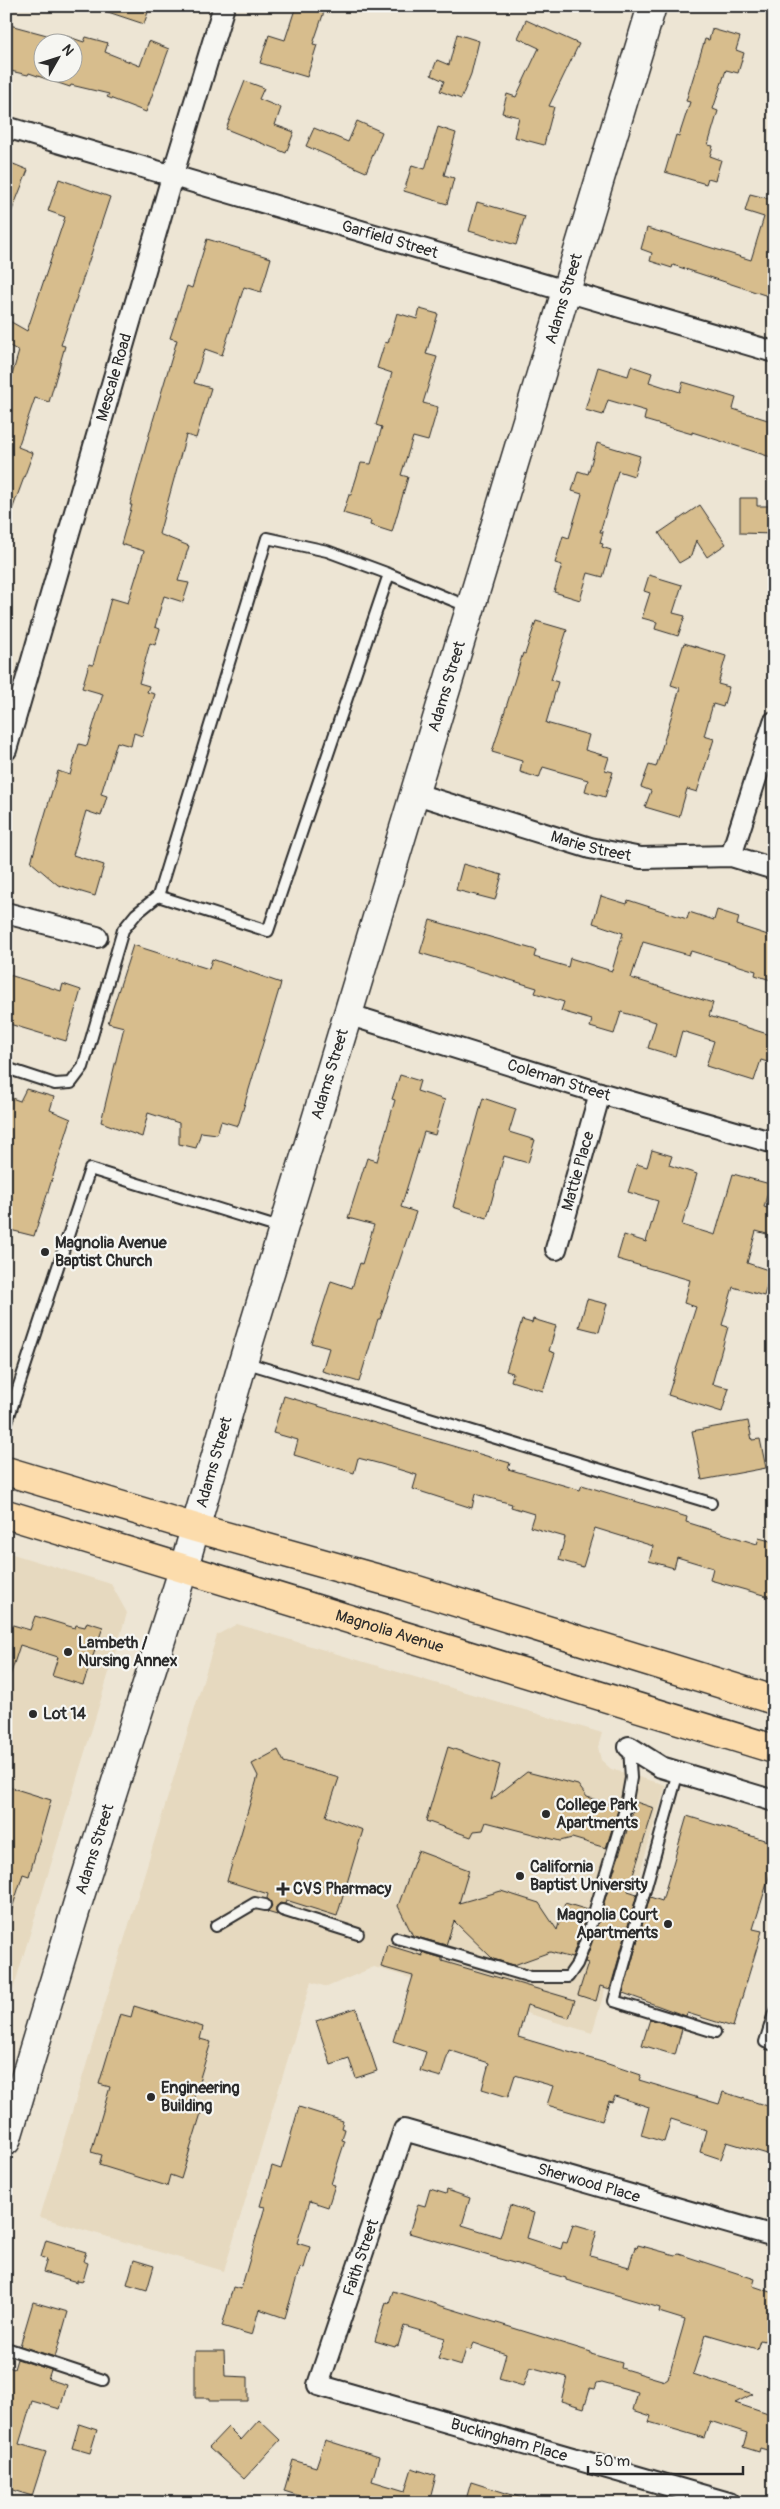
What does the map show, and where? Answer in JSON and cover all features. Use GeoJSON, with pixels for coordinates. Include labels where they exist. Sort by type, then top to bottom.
{"type":"FeatureCollection","features":[{"type":"Feature","properties":{"kind":"main road","name":"Adams Street"},"geometry":{"type":"LineString","coordinates":[[6,2141],[196,1528],[243,1362],[347,1014],[542,375],[565,291],[652,6]]}},
{"type":"Feature","properties":{"kind":"main road"},"geometry":{"type":"LineString","coordinates":[[6,1471],[196,1528],[404,1586],[774,1700]]}},
{"type":"Feature","properties":{"kind":"main road","name":"Magnolia Avenue"},"geometry":{"type":"LineString","coordinates":[[6,1514],[774,1749]]}},
{"type":"Feature","properties":{"kind":"street","name":"Mescale Road"},"geometry":{"type":"LineString","coordinates":[[6,750],[172,178],[224,6]]}},
{"type":"Feature","properties":{"kind":"street","name":"Garfield Street"},"geometry":{"type":"LineString","coordinates":[[6,127],[172,178],[774,352]]}},
{"type":"Feature","properties":{"kind":"street"},"geometry":{"type":"LineString","coordinates":[[731,856],[774,722]]}},
{"type":"Feature","properties":{"kind":"street","name":"Marie Street"},"geometry":{"type":"LineString","coordinates":[[414,793],[590,848],[641,858],[731,856],[774,869]]}},
{"type":"Feature","properties":{"kind":"street"},"geometry":{"type":"LineString","coordinates":[[6,913],[97,937]]}},
{"type":"Feature","properties":{"kind":"street","name":"Coleman Street"},"geometry":{"type":"LineString","coordinates":[[347,1014],[600,1093],[774,1143]]}},
{"type":"Feature","properties":{"kind":"street","name":"Mattie Place"},"geometry":{"type":"LineString","coordinates":[[556,1249],[600,1093]]}},
{"type":"Feature","properties":{"kind":"street"},"geometry":{"type":"LineString","coordinates":[[629,1747],[660,1767],[774,1801]]}},
{"type":"Feature","properties":{"kind":"street","name":"Sherwood Place"},"geometry":{"type":"LineString","coordinates":[[404,2130],[774,2236]]}},
{"type":"Feature","properties":{"kind":"street","name":"Faith Street"},"geometry":{"type":"LineString","coordinates":[[318,2385],[404,2130]]}},
{"type":"Feature","properties":{"kind":"street","name":"Buckingham Place"},"geometry":{"type":"LineString","coordinates":[[318,2385],[729,2503]]}},
{"type":"Feature","properties":{"kind":"lane"},"geometry":{"type":"LineString","coordinates":[[6,1068],[55,1084],[72,1083],[83,1067],[123,930],[136,914],[158,896],[267,538],[327,551],[389,574],[470,608]]}},
{"type":"Feature","properties":{"kind":"lane"},"geometry":{"type":"LineString","coordinates":[[158,896],[268,931],[389,574]]}},
{"type":"Feature","properties":{"kind":"lane"},"geometry":{"type":"LineString","coordinates":[[6,1425],[90,1169],[283,1229]]}},
{"type":"Feature","properties":{"kind":"lane"},"geometry":{"type":"LineString","coordinates":[[243,1362],[711,1503]]}},
{"type":"Feature","properties":{"kind":"lane"},"geometry":{"type":"LineString","coordinates":[[397,1938],[531,1977],[568,1977],[577,1964],[586,1940],[626,1806],[631,1778],[629,1747]]}},
{"type":"Feature","properties":{"kind":"lane"},"geometry":{"type":"LineString","coordinates":[[678,1772],[614,2001],[715,2032]]}},
{"type":"Feature","properties":{"kind":"lane"},"geometry":{"type":"LineString","coordinates":[[216,1926],[255,1903],[265,1905]]}},
{"type":"Feature","properties":{"kind":"lane"},"geometry":{"type":"LineString","coordinates":[[282,1910],[358,1934]]}},
{"type":"Feature","properties":{"kind":"lane"},"geometry":{"type":"LineString","coordinates":[[774,2013],[764,2042],[774,2045]]}},
{"type":"Feature","properties":{"kind":"lane"},"geometry":{"type":"LineString","coordinates":[[6,2348],[103,2380]]}},
{"type":"Feature","properties":{"kind":"shaded area"},"geometry":{"type":"Polygon","coordinates":[[[6,1552],[111,1584],[127,1613],[6,2013],[6,1552]]]}},
{"type":"Feature","properties":{"kind":"shaded area"},"geometry":{"type":"Polygon","coordinates":[[[237,1624],[602,1733],[598,1747],[601,1760],[611,1769],[666,1785],[592,2033],[374,1967],[327,1987],[311,1982],[224,2271],[40,2217],[217,1635],[237,1624]]]}},
{"type":"Feature","properties":{"kind":"building"},"geometry":{"type":"Polygon","coordinates":[[[100,6],[150,6],[144,24],[99,9],[100,6]]]}},
{"type":"Feature","properties":{"kind":"building"},"geometry":{"type":"Polygon","coordinates":[[[296,6],[326,6],[313,44],[317,45],[307,77],[260,63],[269,35],[285,40],[296,6]]]}},
{"type":"Feature","properties":{"kind":"building"},"geometry":{"type":"Polygon","coordinates":[[[526,20],[579,44],[549,106],[554,107],[544,145],[514,137],[519,117],[502,113],[507,94],[516,97],[539,48],[518,38],[526,20]]]}},
{"type":"Feature","properties":{"kind":"building"},"geometry":{"type":"Polygon","coordinates":[[[6,24],[36,32],[32,32],[32,74],[29,73],[28,75],[6,70],[6,24]]]}},
{"type":"Feature","properties":{"kind":"building"},"geometry":{"type":"Polygon","coordinates":[[[712,29],[740,37],[736,50],[744,53],[738,73],[726,70],[713,109],[718,111],[708,145],[713,146],[710,156],[721,160],[715,180],[708,178],[706,184],[665,172],[676,135],[679,136],[690,102],[686,101],[705,39],[709,40],[712,29]]]}},
{"type":"Feature","properties":{"kind":"building"},"geometry":{"type":"Polygon","coordinates":[[[457,34],[479,41],[471,74],[461,99],[440,91],[444,81],[431,75],[437,60],[449,65],[457,34]]]}},
{"type":"Feature","properties":{"kind":"building"},"geometry":{"type":"Polygon","coordinates":[[[86,37],[108,43],[105,52],[140,66],[149,41],[169,49],[146,112],[107,97],[109,94],[71,85],[70,87],[55,82],[82,82],[82,41],[84,42],[86,37]]]}},
{"type":"Feature","properties":{"kind":"building"},"geometry":{"type":"Polygon","coordinates":[[[245,81],[264,88],[259,99],[281,108],[275,125],[294,132],[286,153],[226,129],[245,81]]]}},
{"type":"Feature","properties":{"kind":"building"},"geometry":{"type":"Polygon","coordinates":[[[357,121],[382,132],[366,172],[306,146],[314,128],[348,142],[357,121]]]}},
{"type":"Feature","properties":{"kind":"building"},"geometry":{"type":"Polygon","coordinates":[[[438,127],[456,133],[444,175],[454,178],[447,204],[404,191],[412,165],[425,169],[438,127]]]}},
{"type":"Feature","properties":{"kind":"building"},"geometry":{"type":"Polygon","coordinates":[[[6,161],[28,170],[7,223],[6,223],[6,161]]]}},
{"type":"Feature","properties":{"kind":"building"},"geometry":{"type":"Polygon","coordinates":[[[59,179],[110,197],[61,345],[65,346],[49,402],[35,398],[18,447],[33,453],[8,521],[6,521],[6,396],[19,351],[6,344],[6,319],[27,331],[65,217],[48,211],[59,179]]]}},
{"type":"Feature","properties":{"kind":"building"},"geometry":{"type":"Polygon","coordinates":[[[750,194],[774,200],[774,298],[673,265],[672,268],[650,261],[652,253],[641,249],[647,228],[751,260],[764,217],[745,211],[750,194]]]}},
{"type":"Feature","properties":{"kind":"building"},"geometry":{"type":"Polygon","coordinates":[[[477,202],[525,216],[516,245],[469,231],[477,202]]]}},
{"type":"Feature","properties":{"kind":"building"},"geometry":{"type":"Polygon","coordinates":[[[207,239],[271,258],[261,292],[244,287],[222,355],[205,349],[194,383],[211,388],[196,438],[186,435],[159,534],[189,546],[178,581],[189,583],[183,602],[164,596],[155,627],[160,629],[155,645],[150,643],[139,683],[149,686],[147,692],[155,694],[142,736],[134,733],[131,746],[117,742],[101,794],[107,796],[101,816],[86,811],[73,855],[104,865],[95,896],[58,885],[31,862],[58,771],[70,775],[79,744],[87,746],[103,694],[82,688],[89,664],[93,665],[111,598],[128,603],[144,551],[121,544],[152,424],[177,340],[170,338],[187,286],[192,288],[207,239]]]}},
{"type":"Feature","properties":{"kind":"building"},"geometry":{"type":"Polygon","coordinates":[[[420,309],[438,314],[426,354],[437,357],[423,403],[438,407],[428,441],[413,437],[401,475],[408,477],[392,532],[370,525],[371,521],[343,513],[361,463],[371,464],[382,427],[376,425],[392,373],[377,368],[385,342],[388,343],[397,313],[417,319],[420,309]]]}},
{"type":"Feature","properties":{"kind":"building"},"geometry":{"type":"Polygon","coordinates":[[[631,366],[652,373],[649,382],[680,392],[683,382],[736,398],[733,409],[774,422],[774,458],[692,432],[692,434],[644,420],[646,411],[608,400],[603,415],[585,410],[598,367],[628,376],[631,366]]]}},
{"type":"Feature","properties":{"kind":"building"},"geometry":{"type":"Polygon","coordinates":[[[597,443],[640,456],[634,476],[618,471],[600,532],[603,532],[600,543],[603,544],[602,547],[611,550],[603,577],[588,573],[580,600],[554,592],[562,565],[555,563],[563,536],[569,538],[582,494],[572,491],[578,471],[588,474],[597,443]]]}},
{"type":"Feature","properties":{"kind":"building"},"geometry":{"type":"Polygon","coordinates":[[[740,498],[757,498],[757,506],[774,506],[774,534],[740,533],[740,498]]]}},
{"type":"Feature","properties":{"kind":"building"},"geometry":{"type":"Polygon","coordinates":[[[700,505],[726,544],[707,557],[696,540],[691,556],[679,563],[659,533],[700,505]]]}},
{"type":"Feature","properties":{"kind":"building"},"geometry":{"type":"Polygon","coordinates":[[[649,575],[682,585],[673,613],[685,616],[678,636],[655,629],[657,622],[642,618],[650,593],[644,591],[649,575]]]}},
{"type":"Feature","properties":{"kind":"building"},"geometry":{"type":"Polygon","coordinates":[[[536,621],[567,630],[551,680],[558,682],[546,723],[589,735],[585,750],[609,757],[605,770],[613,772],[605,797],[585,791],[588,780],[543,767],[539,778],[520,772],[522,761],[492,752],[523,653],[525,654],[536,621]]]}},
{"type":"Feature","properties":{"kind":"building"},"geometry":{"type":"Polygon","coordinates":[[[684,643],[726,656],[718,684],[729,687],[723,707],[713,704],[704,736],[714,739],[697,792],[687,789],[679,817],[645,807],[651,791],[641,787],[649,765],[656,767],[680,688],[671,685],[684,643]]]}},
{"type":"Feature","properties":{"kind":"building"},"geometry":{"type":"Polygon","coordinates":[[[463,864],[502,875],[495,900],[456,890],[463,864]]]}},
{"type":"Feature","properties":{"kind":"building"},"geometry":{"type":"Polygon","coordinates":[[[601,896],[627,904],[628,900],[687,919],[689,912],[714,920],[717,910],[739,917],[737,925],[774,937],[774,981],[755,975],[756,971],[691,951],[689,955],[643,942],[631,978],[713,1003],[709,1016],[774,1036],[774,1064],[761,1060],[754,1081],[706,1066],[714,1041],[682,1031],[675,1056],[648,1048],[656,1022],[621,1012],[614,1034],[590,1027],[592,1020],[561,1011],[564,1002],[535,993],[537,988],[420,953],[430,920],[536,950],[534,957],[568,967],[570,958],[612,971],[623,933],[593,923],[601,896]]]}},
{"type":"Feature","properties":{"kind":"building"},"geometry":{"type":"Polygon","coordinates":[[[133,945],[209,969],[212,959],[281,983],[238,1126],[221,1121],[217,1134],[201,1132],[196,1148],[179,1144],[179,1123],[148,1113],[142,1137],[101,1122],[124,1027],[108,1023],[133,945]]]}},
{"type":"Feature","properties":{"kind":"building"},"geometry":{"type":"Polygon","coordinates":[[[6,974],[61,991],[63,984],[81,990],[66,1041],[6,1023],[6,974]]]}},
{"type":"Feature","properties":{"kind":"building"},"geometry":{"type":"Polygon","coordinates":[[[400,1075],[420,1081],[417,1091],[445,1100],[435,1135],[424,1132],[401,1207],[416,1212],[380,1319],[378,1319],[359,1382],[322,1371],[329,1348],[311,1343],[331,1281],[352,1288],[360,1263],[362,1264],[374,1225],[348,1218],[367,1158],[377,1161],[395,1100],[392,1099],[400,1075]]]}},
{"type":"Feature","properties":{"kind":"building"},"geometry":{"type":"Polygon","coordinates":[[[26,1089],[54,1097],[50,1110],[71,1119],[34,1236],[6,1229],[6,1096],[20,1101],[26,1089]]]}},
{"type":"Feature","properties":{"kind":"building"},"geometry":{"type":"Polygon","coordinates":[[[483,1098],[516,1109],[509,1132],[535,1140],[528,1163],[504,1156],[487,1218],[453,1207],[483,1098]]]}},
{"type":"Feature","properties":{"kind":"building"},"geometry":{"type":"Polygon","coordinates":[[[652,1150],[672,1156],[669,1165],[697,1174],[682,1225],[715,1235],[733,1174],[770,1184],[764,1207],[774,1210],[774,1236],[756,1231],[747,1263],[771,1271],[764,1296],[733,1287],[722,1325],[728,1327],[712,1384],[729,1388],[722,1412],[668,1395],[696,1307],[684,1303],[690,1280],[617,1259],[624,1235],[646,1242],[658,1201],[628,1192],[637,1164],[647,1167],[652,1150]]]}},
{"type":"Feature","properties":{"kind":"building"},"geometry":{"type":"Polygon","coordinates":[[[587,1299],[607,1304],[599,1332],[579,1327],[587,1299]]]}},
{"type":"Feature","properties":{"kind":"building"},"geometry":{"type":"Polygon","coordinates":[[[533,1319],[556,1326],[549,1351],[555,1353],[543,1391],[511,1381],[513,1373],[506,1371],[522,1320],[532,1323],[533,1319]]]}},
{"type":"Feature","properties":{"kind":"building"},"geometry":{"type":"Polygon","coordinates":[[[284,1396],[510,1463],[508,1469],[580,1490],[582,1485],[687,1517],[686,1522],[757,1544],[759,1538],[774,1542],[774,1598],[710,1580],[713,1568],[677,1557],[674,1568],[649,1561],[653,1546],[595,1528],[583,1567],[559,1560],[565,1537],[530,1527],[534,1514],[511,1507],[512,1504],[475,1494],[472,1508],[413,1489],[417,1475],[381,1464],[358,1458],[354,1473],[294,1455],[298,1440],[273,1433],[284,1396]]]}},
{"type":"Feature","properties":{"kind":"building"},"geometry":{"type":"Polygon","coordinates":[[[748,1421],[752,1440],[760,1439],[766,1468],[702,1480],[692,1431],[748,1421]]]}},
{"type":"Feature","properties":{"kind":"building","name":"Lambeth / Nursing Annex"},"geometry":{"type":"Polygon","coordinates":[[[35,1616],[75,1628],[76,1625],[85,1627],[87,1622],[103,1627],[83,1685],[52,1676],[58,1657],[20,1645],[10,1676],[6,1675],[6,1623],[30,1630],[35,1616]]]}},
{"type":"Feature","properties":{"kind":"building"},"geometry":{"type":"Polygon","coordinates":[[[448,1747],[500,1765],[491,1800],[527,1772],[578,1785],[587,1797],[619,1807],[606,1848],[572,1838],[560,1841],[486,1822],[483,1830],[474,1831],[471,1837],[426,1821],[448,1747]]]}},
{"type":"Feature","properties":{"kind":"building","name":"CVS Pharmacy"},"geometry":{"type":"Polygon","coordinates":[[[278,1750],[284,1762],[339,1778],[326,1816],[363,1830],[337,1916],[286,1900],[285,1904],[280,1903],[276,1907],[277,1915],[267,1912],[272,1906],[267,1898],[268,1894],[227,1881],[258,1776],[252,1764],[278,1750]]]}},
{"type":"Feature","properties":{"kind":"building"},"geometry":{"type":"Polygon","coordinates":[[[6,1786],[51,1800],[29,1876],[23,1874],[10,1915],[6,1914],[6,1786]]]}},
{"type":"Feature","properties":{"kind":"building"},"geometry":{"type":"Polygon","coordinates":[[[636,1802],[654,1808],[628,1891],[637,1894],[610,1989],[600,1986],[596,2001],[578,1995],[588,1963],[585,1962],[636,1802]]]}},
{"type":"Feature","properties":{"kind":"building","name":"Magnolia Court Apartments"},"geometry":{"type":"Polygon","coordinates":[[[687,1816],[774,1843],[774,1861],[753,1929],[762,1931],[733,2027],[687,2013],[686,2016],[623,1993],[650,1897],[662,1901],[687,1816]]]}},
{"type":"Feature","properties":{"kind":"building"},"geometry":{"type":"Polygon","coordinates":[[[418,1851],[469,1870],[459,1903],[501,1891],[539,1903],[557,1930],[565,1903],[588,1910],[572,1958],[550,1952],[514,1965],[493,1959],[454,1921],[446,1945],[413,1936],[398,1906],[418,1851]]]}},
{"type":"Feature","properties":{"kind":"building"},"geometry":{"type":"Polygon","coordinates":[[[387,1945],[423,1956],[422,1952],[442,1958],[442,1961],[575,2000],[569,2018],[527,2005],[518,2037],[641,2075],[639,2080],[719,2104],[723,2092],[774,2108],[774,2156],[727,2142],[721,2159],[700,2152],[706,2130],[671,2119],[664,2142],[641,2135],[649,2107],[615,2096],[612,2102],[609,2101],[602,2121],[547,2105],[553,2086],[515,2075],[508,2097],[482,2089],[489,2063],[449,2050],[441,2077],[420,2071],[426,2052],[393,2041],[413,1976],[381,1967],[387,1945]]]}},
{"type":"Feature","properties":{"kind":"building","name":"Engineering Building"},"geometry":{"type":"Polygon","coordinates":[[[134,2006],[203,2027],[200,2039],[211,2042],[191,2107],[202,2110],[181,2179],[170,2175],[167,2186],[99,2165],[102,2155],[91,2152],[110,2087],[99,2084],[120,2014],[131,2017],[134,2006]]]}},
{"type":"Feature","properties":{"kind":"building"},"geometry":{"type":"Polygon","coordinates":[[[356,2008],[377,2071],[356,2078],[349,2059],[331,2065],[316,2021],[356,2008]]]}},
{"type":"Feature","properties":{"kind":"building"},"geometry":{"type":"Polygon","coordinates":[[[650,2019],[682,2029],[675,2055],[642,2045],[650,2019]]]}},
{"type":"Feature","properties":{"kind":"building"},"geometry":{"type":"Polygon","coordinates":[[[299,2107],[343,2121],[341,2128],[345,2129],[342,2140],[345,2141],[331,2184],[335,2185],[328,2207],[310,2201],[297,2243],[310,2247],[304,2268],[301,2267],[297,2277],[285,2318],[259,2309],[252,2335],[222,2326],[233,2287],[241,2289],[265,2207],[260,2206],[272,2166],[281,2169],[299,2107]]]}},
{"type":"Feature","properties":{"kind":"building"},"geometry":{"type":"Polygon","coordinates":[[[430,2189],[446,2194],[447,2190],[470,2198],[462,2225],[500,2237],[510,2205],[534,2213],[527,2238],[561,2249],[563,2242],[567,2243],[573,2224],[597,2231],[590,2256],[629,2267],[635,2247],[637,2248],[638,2245],[675,2255],[679,2254],[755,2279],[753,2286],[774,2293],[767,2318],[771,2319],[765,2341],[760,2340],[757,2349],[706,2334],[693,2374],[753,2394],[735,2403],[774,2416],[774,2452],[760,2448],[759,2452],[743,2447],[747,2433],[710,2421],[704,2438],[649,2422],[651,2416],[633,2410],[638,2392],[602,2382],[597,2383],[595,2389],[590,2388],[584,2408],[561,2401],[567,2377],[530,2367],[523,2386],[499,2379],[506,2354],[474,2343],[471,2350],[466,2349],[461,2366],[438,2359],[445,2338],[404,2326],[398,2346],[396,2345],[395,2347],[375,2341],[386,2302],[389,2303],[393,2291],[591,2352],[591,2354],[622,2363],[621,2368],[665,2381],[668,2379],[685,2320],[659,2312],[660,2308],[566,2280],[566,2278],[409,2233],[418,2204],[425,2206],[430,2189]]]}},
{"type":"Feature","properties":{"kind":"building"},"geometry":{"type":"Polygon","coordinates":[[[46,2240],[86,2252],[83,2261],[88,2263],[83,2281],[77,2280],[77,2282],[43,2272],[47,2259],[41,2257],[46,2240]]]}},
{"type":"Feature","properties":{"kind":"building"},"geometry":{"type":"Polygon","coordinates":[[[134,2260],[154,2266],[147,2290],[127,2284],[134,2260]]]}},
{"type":"Feature","properties":{"kind":"building"},"geometry":{"type":"Polygon","coordinates":[[[33,2302],[68,2312],[55,2357],[20,2346],[33,2302]]]}},
{"type":"Feature","properties":{"kind":"building"},"geometry":{"type":"Polygon","coordinates":[[[195,2351],[224,2351],[225,2376],[248,2377],[248,2401],[209,2401],[209,2398],[195,2398],[195,2351]]]}},
{"type":"Feature","properties":{"kind":"building"},"geometry":{"type":"Polygon","coordinates":[[[17,2359],[51,2370],[48,2379],[67,2385],[60,2409],[32,2401],[19,2444],[46,2452],[32,2496],[6,2488],[6,2366],[14,2369],[17,2359]]]}},
{"type":"Feature","properties":{"kind":"building"},"geometry":{"type":"Polygon","coordinates":[[[259,2420],[280,2440],[244,2479],[209,2447],[228,2427],[241,2440],[259,2420]]]}},
{"type":"Feature","properties":{"kind":"building"},"geometry":{"type":"Polygon","coordinates":[[[79,2424],[97,2430],[90,2453],[72,2448],[79,2424]]]}},
{"type":"Feature","properties":{"kind":"building"},"geometry":{"type":"Polygon","coordinates":[[[325,2440],[379,2457],[372,2481],[405,2491],[412,2468],[436,2476],[429,2503],[322,2503],[284,2491],[293,2460],[316,2467],[325,2440]]]}},
{"type":"Feature","properties":{"kind":"building"},"geometry":{"type":"Polygon","coordinates":[[[471,2482],[525,2499],[524,2503],[465,2503],[471,2482]]]}},
{"type":"Feature","properties":{"kind":"place","name":"Magnolia Avenue Baptist Church"},"geometry":{"type":"Point","coordinates":[45,1252]}},
{"type":"Feature","properties":{"kind":"place","name":"Lambeth / Nursing Annex"},"geometry":{"type":"Point","coordinates":[68,1652]}},
{"type":"Feature","properties":{"kind":"place","name":"Lot 14"},"geometry":{"type":"Point","coordinates":[33,1714]}},
{"type":"Feature","properties":{"kind":"place","name":"College Park Apartments"},"geometry":{"type":"Point","coordinates":[546,1814]}},
{"type":"Feature","properties":{"kind":"place","name":"California Baptist University"},"geometry":{"type":"Point","coordinates":[520,1876]}},
{"type":"Feature","properties":{"kind":"place","name":"CVS Pharmacy"},"geometry":{"type":"Point","coordinates":[283,1889]}},
{"type":"Feature","properties":{"kind":"place","name":"Magnolia Court Apartments"},"geometry":{"type":"Point","coordinates":[668,1924]}},
{"type":"Feature","properties":{"kind":"place","name":"Engineering Building"},"geometry":{"type":"Point","coordinates":[151,2097]}}]}
